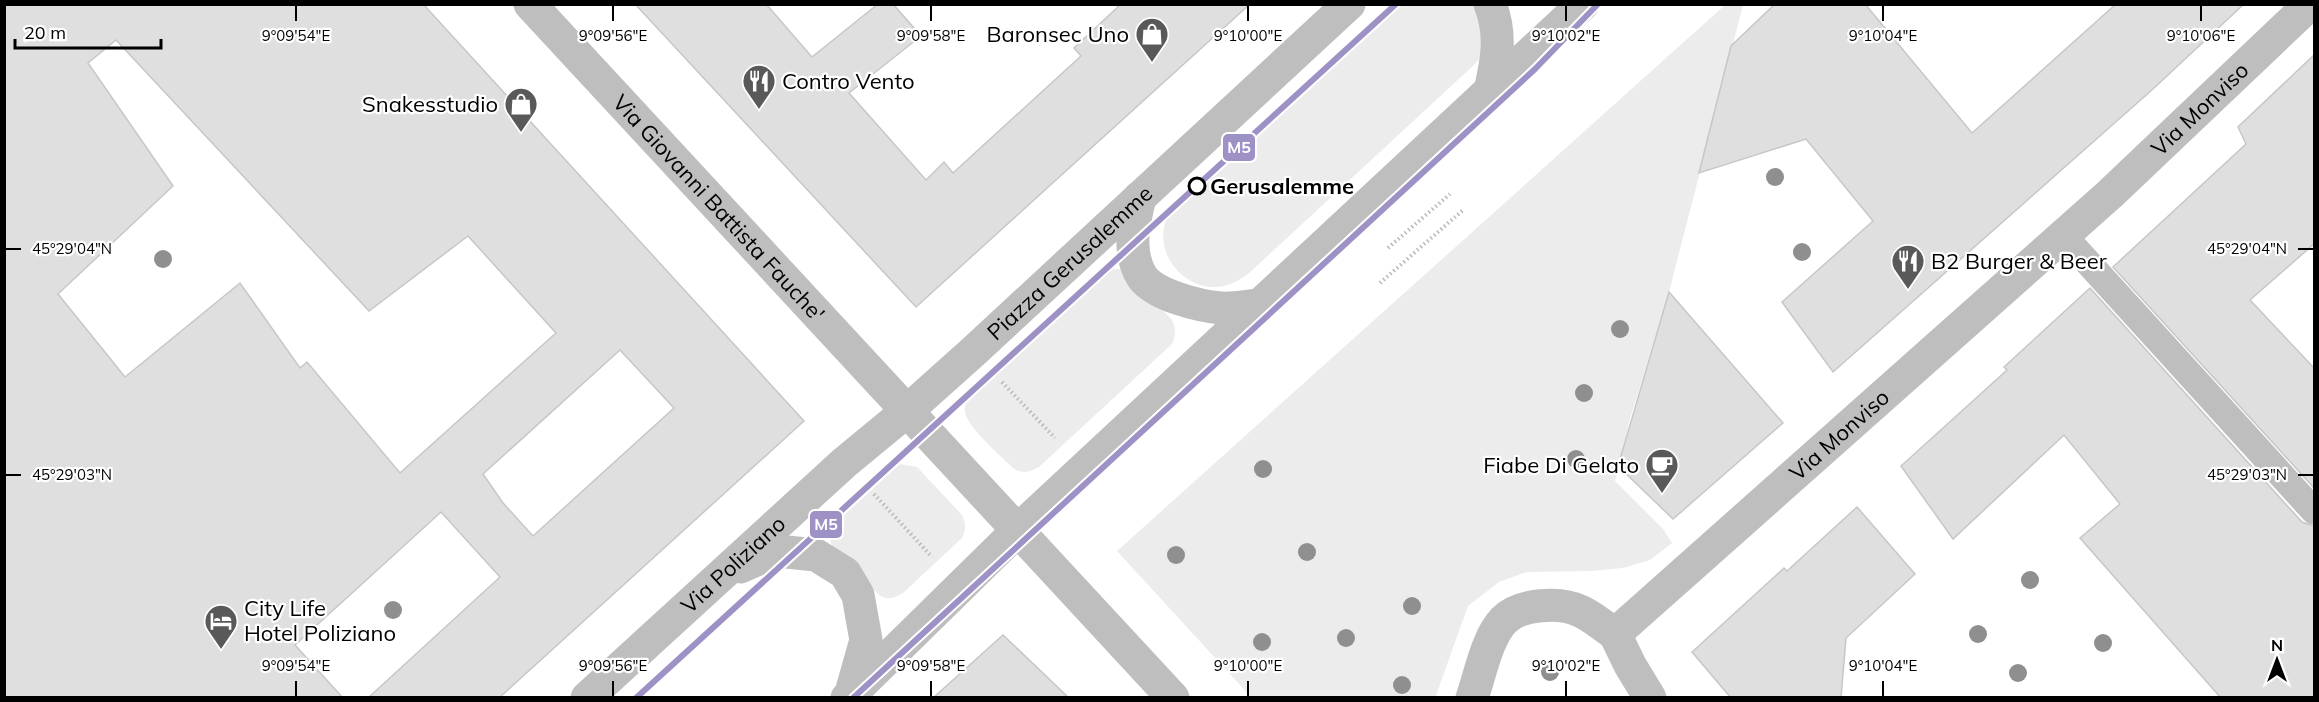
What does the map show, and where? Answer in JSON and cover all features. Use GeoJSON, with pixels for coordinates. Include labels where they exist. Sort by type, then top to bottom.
{"type":"FeatureCollection","features":[{"type":"Feature","properties":{"kind":"street","name":"Via Giovanni Battista Fauche'"},"geometry":{"type":"LineString","coordinates":[[530,4],[907,411]]}},
{"type":"Feature","properties":{"kind":"street","name":"Piazza Gerusalemme"},"geometry":{"type":"LineString","coordinates":[[907,411],[1349,4]]}},
{"type":"Feature","properties":{"kind":"street"},"geometry":{"type":"LineString","coordinates":[[1490,4],[1497,22],[1497,59],[1490,91]]}},
{"type":"Feature","properties":{"kind":"street"},"geometry":{"type":"LineString","coordinates":[[849,696],[1018,530],[1583,4]]}},
{"type":"Feature","properties":{"kind":"street","name":"Via Monviso"},"geometry":{"type":"LineString","coordinates":[[1615,634],[2063,236],[2310,4]]}},
{"type":"Feature","properties":{"kind":"street"},"geometry":{"type":"LineString","coordinates":[[1140,197],[1132,231],[1135,261],[1142,277],[1159,290],[1195,304],[1224,309],[1259,305]]}},
{"type":"Feature","properties":{"kind":"street"},"geometry":{"type":"LineString","coordinates":[[907,411],[1173,698]]}},
{"type":"Feature","properties":{"kind":"street","name":"Via Poliziano"},"geometry":{"type":"LineString","coordinates":[[587,698],[844,463],[907,411]]}},
{"type":"Feature","properties":{"kind":"street"},"geometry":{"type":"LineString","coordinates":[[723,575],[777,551],[816,555],[845,573],[858,595],[866,640],[849,696]]}},
{"type":"Feature","properties":{"kind":"street"},"geometry":{"type":"LineString","coordinates":[[1472,698],[1489,646],[1504,620],[1523,609],[1547,604],[1579,610],[1615,634],[1650,698]]}},
{"type":"Feature","properties":{"kind":"lane"},"geometry":{"type":"LineString","coordinates":[[2063,236],[2314,511]]}},
{"type":"Feature","properties":{"kind":"path"},"geometry":{"type":"LineString","coordinates":[[1387,248],[1450,194]]}},
{"type":"Feature","properties":{"kind":"path"},"geometry":{"type":"LineString","coordinates":[[1380,283],[1463,210]]}},
{"type":"Feature","properties":{"kind":"path"},"geometry":{"type":"LineString","coordinates":[[1001,381],[1062,445]]}},
{"type":"Feature","properties":{"kind":"path"},"geometry":{"type":"LineString","coordinates":[[869,489],[934,560]]}},
{"type":"Feature","properties":{"kind":"shaded area"},"geometry":{"type":"Polygon","coordinates":[[[1391,5],[1484,5],[1483,54],[1475,64],[1248,274],[1224,286],[1211,287],[1187,279],[1170,261],[1163,237],[1166,220],[1179,200],[1391,5]]]}},
{"type":"Feature","properties":{"kind":"shaded area"},"geometry":{"type":"Polygon","coordinates":[[[1725,5],[1743,5],[1669,292],[1630,419],[1615,481],[1663,529],[1672,543],[1650,560],[1623,568],[1527,572],[1499,582],[1468,606],[1435,698],[1251,697],[1117,551],[1725,5]]]}},
{"type":"Feature","properties":{"kind":"shaded area"},"geometry":{"type":"Polygon","coordinates":[[[1110,269],[1120,269],[1126,272],[1172,320],[1175,332],[1172,344],[1039,467],[1027,472],[1014,469],[972,426],[965,412],[966,404],[1110,269]]]}},
{"type":"Feature","properties":{"kind":"shaded area"},"geometry":{"type":"Polygon","coordinates":[[[900,464],[917,467],[962,515],[965,529],[962,538],[903,593],[888,598],[879,595],[834,549],[830,534],[833,525],[900,464]]]}},
{"type":"Feature","properties":{"kind":"building"},"geometry":{"type":"Polygon","coordinates":[[[4,4],[423,4],[804,421],[499,698],[368,698],[500,577],[441,512],[295,645],[343,698],[4,698],[4,4]],[[116,40],[88,63],[173,186],[58,294],[125,377],[240,283],[300,368],[307,362],[400,473],[556,333],[468,236],[369,311],[116,40]],[[620,350],[483,474],[503,503],[533,536],[674,408],[620,350]]]}},
{"type":"Feature","properties":{"kind":"building"},"geometry":{"type":"Polygon","coordinates":[[[635,4],[766,4],[812,57],[878,4],[893,4],[921,36],[849,93],[926,180],[944,162],[953,173],[1081,56],[1074,48],[1121,4],[1250,4],[916,307],[635,4]]]}},
{"type":"Feature","properties":{"kind":"building"},"geometry":{"type":"Polygon","coordinates":[[[1775,4],[1865,4],[1972,133],[2116,4],[2244,4],[2153,89],[1833,372],[1782,302],[1873,221],[1806,139],[1699,173],[1731,46],[1775,4]]]}},
{"type":"Feature","properties":{"kind":"building"},"geometry":{"type":"Polygon","coordinates":[[[2314,55],[2314,244],[2250,300],[2314,368],[2314,488],[2113,267],[2246,144],[2238,127],[2314,55]]]}},
{"type":"Feature","properties":{"kind":"building"},"geometry":{"type":"Polygon","coordinates":[[[2090,288],[2302,522],[2314,526],[2314,698],[2221,698],[2080,538],[2120,504],[2064,435],[1953,539],[1901,466],[2007,370],[2004,367],[2090,288]]]}},
{"type":"Feature","properties":{"kind":"building"},"geometry":{"type":"Polygon","coordinates":[[[1669,292],[1783,423],[1673,519],[1618,466],[1669,292]]]}},
{"type":"Feature","properties":{"kind":"building"},"geometry":{"type":"Polygon","coordinates":[[[1857,507],[1915,574],[1846,638],[1841,698],[1731,698],[1692,652],[1784,568],[1787,571],[1857,507]]]}},
{"type":"Feature","properties":{"kind":"building"},"geometry":{"type":"Polygon","coordinates":[[[1003,635],[1069,698],[933,698],[1003,635]]]}},
{"type":"Feature","properties":{"kind":"transit line","name":"M5"},"geometry":{"type":"LineString","coordinates":[[636,698],[1396,4]]}},
{"type":"Feature","properties":{"kind":"transit line","name":"M5"},"geometry":{"type":"LineString","coordinates":[[853,698],[1535,69],[1598,4]]}},
{"type":"Feature","properties":{"kind":"place","name":"Baronsec Uno"},"geometry":{"type":"Point","coordinates":[1152,63]}},
{"type":"Feature","properties":{"kind":"place","name":"Contro Vento"},"geometry":{"type":"Point","coordinates":[759,110]}},
{"type":"Feature","properties":{"kind":"place","name":"Snakesstudio"},"geometry":{"type":"Point","coordinates":[521,133]}},
{"type":"Feature","properties":{"kind":"place","name":"Gerusalemme"},"geometry":{"type":"Point","coordinates":[1197,186]}},
{"type":"Feature","properties":{"kind":"place","name":"B2 Burger & Beer"},"geometry":{"type":"Point","coordinates":[1908,290]}},
{"type":"Feature","properties":{"kind":"place","name":"Fiabe Di Gelato"},"geometry":{"type":"Point","coordinates":[1662,494]}},
{"type":"Feature","properties":{"kind":"place","name":"City Life Hotel Poliziano"},"geometry":{"type":"Point","coordinates":[221,650]}}]}
